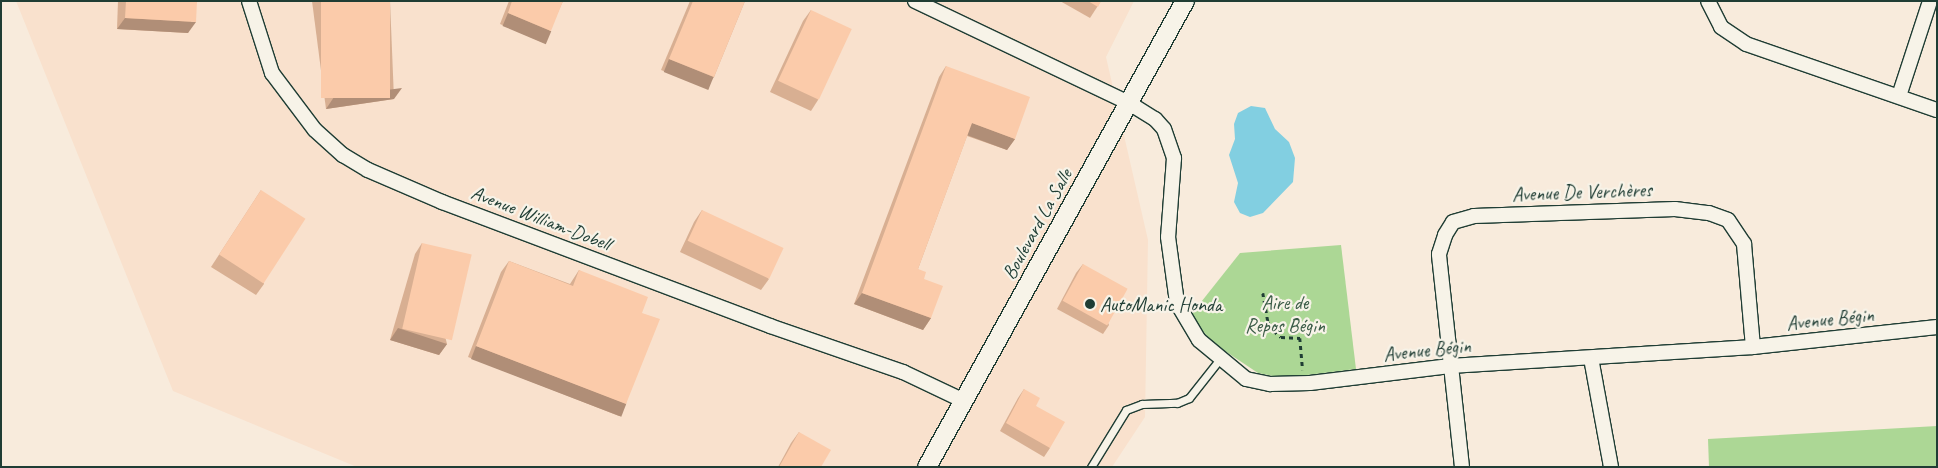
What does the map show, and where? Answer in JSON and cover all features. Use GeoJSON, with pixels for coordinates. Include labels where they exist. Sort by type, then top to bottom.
{"type":"FeatureCollection","features":[{"type":"Feature","properties":{"kind":"street","name":"Avenue William-Dobell"},"geometry":{"type":"LineString","coordinates":[[249,1],[272,73],[315,130],[343,155],[368,170],[442,202],[770,326],[903,372],[964,401]]}},
{"type":"Feature","properties":{"kind":"street","name":"Avenue Bégin"},"geometry":{"type":"LineString","coordinates":[[915,1],[1129,103],[1155,119],[1164,129],[1174,158],[1168,237],[1173,290],[1186,322],[1199,340],[1219,360],[1246,379],[1270,384],[1305,383],[1450,366],[1752,347],[1937,327]]}},
{"type":"Feature","properties":{"kind":"street","name":"Boulevard La Salle"},"geometry":{"type":"LineString","coordinates":[[927,467],[1185,1]]}},
{"type":"Feature","properties":{"kind":"street"},"geometry":{"type":"LineString","coordinates":[[1708,1],[1721,27],[1746,44],[1937,110]]}},
{"type":"Feature","properties":{"kind":"street"},"geometry":{"type":"LineString","coordinates":[[1899,96],[1930,1]]}},
{"type":"Feature","properties":{"kind":"street","name":"Avenue De Verchères"},"geometry":{"type":"LineString","coordinates":[[1450,366],[1439,254],[1445,235],[1453,222],[1474,216],[1675,209],[1709,214],[1728,220],[1744,244],[1752,347]]}},
{"type":"Feature","properties":{"kind":"street"},"geometry":{"type":"LineString","coordinates":[[1591,358],[1611,467]]}},
{"type":"Feature","properties":{"kind":"street"},"geometry":{"type":"LineString","coordinates":[[1450,366],[1462,467]]}},
{"type":"Feature","properties":{"kind":"lane"},"geometry":{"type":"LineString","coordinates":[[1091,467],[1126,410],[1142,404],[1177,403],[1189,398],[1219,360]]}},
{"type":"Feature","properties":{"kind":"path"},"geometry":{"type":"LineString","coordinates":[[1262,293],[1268,322],[1274,331],[1281,337],[1300,338],[1305,383]]}},
{"type":"Feature","properties":{"kind":"shaded area"},"geometry":{"type":"Polygon","coordinates":[[[16,1],[1134,1],[1106,57],[1148,240],[1145,417],[1112,467],[357,467],[173,391],[16,1]]]}},
{"type":"Feature","properties":{"kind":"green space","name":"Aire de Repos Bégin"},"geometry":{"type":"Polygon","coordinates":[[[1341,245],[1356,369],[1283,378],[1258,373],[1213,343],[1190,316],[1240,253],[1341,245]]]}},
{"type":"Feature","properties":{"kind":"green space"},"geometry":{"type":"Polygon","coordinates":[[[1937,426],[1937,467],[1709,467],[1708,439],[1937,426]]]}},
{"type":"Feature","properties":{"kind":"water"},"geometry":{"type":"Polygon","coordinates":[[[1251,106],[1265,108],[1275,129],[1289,142],[1295,158],[1293,182],[1263,213],[1250,217],[1240,213],[1234,202],[1238,183],[1229,155],[1235,139],[1234,124],[1238,113],[1251,106]]]}},
{"type":"Feature","properties":{"kind":"building"},"geometry":{"type":"Polygon","coordinates":[[[126,1],[197,1],[196,22],[125,18],[126,1]]]}},
{"type":"Feature","properties":{"kind":"building"},"geometry":{"type":"Polygon","coordinates":[[[321,1],[390,1],[390,98],[321,98],[321,1]]]}},
{"type":"Feature","properties":{"kind":"building"},"geometry":{"type":"Polygon","coordinates":[[[512,1],[563,1],[551,31],[508,13],[512,1]]]}},
{"type":"Feature","properties":{"kind":"building"},"geometry":{"type":"Polygon","coordinates":[[[693,1],[745,1],[714,77],[669,59],[693,1]]]}},
{"type":"Feature","properties":{"kind":"building"},"geometry":{"type":"Polygon","coordinates":[[[1088,1],[1101,1],[1098,7],[1088,1]]]}},
{"type":"Feature","properties":{"kind":"building"},"geometry":{"type":"Polygon","coordinates":[[[811,10],[852,29],[819,100],[778,81],[811,10]]]}},
{"type":"Feature","properties":{"kind":"building"},"geometry":{"type":"Polygon","coordinates":[[[946,66],[1030,97],[1015,139],[972,123],[918,269],[926,272],[924,279],[943,286],[931,318],[862,293],[946,66]]]}},
{"type":"Feature","properties":{"kind":"building"},"geometry":{"type":"Polygon","coordinates":[[[261,190],[305,219],[264,283],[219,255],[261,190]]]}},
{"type":"Feature","properties":{"kind":"building"},"geometry":{"type":"Polygon","coordinates":[[[702,210],[784,248],[769,279],[688,241],[702,210]]]}},
{"type":"Feature","properties":{"kind":"building"},"geometry":{"type":"Polygon","coordinates":[[[422,243],[472,254],[452,340],[402,329],[422,243]]]}},
{"type":"Feature","properties":{"kind":"building"},"geometry":{"type":"Polygon","coordinates":[[[509,261],[573,286],[579,270],[648,297],[642,313],[660,319],[626,404],[476,346],[509,261]]]}},
{"type":"Feature","properties":{"kind":"building","name":"AutoManic Honda"},"geometry":{"type":"Polygon","coordinates":[[[1083,264],[1128,289],[1107,325],[1063,301],[1083,264]]]}},
{"type":"Feature","properties":{"kind":"building"},"geometry":{"type":"Polygon","coordinates":[[[1024,389],[1040,398],[1036,406],[1065,422],[1050,448],[1006,423],[1024,389]]]}},
{"type":"Feature","properties":{"kind":"building"},"geometry":{"type":"Polygon","coordinates":[[[799,432],[831,450],[821,467],[779,467],[799,432]]]}},
{"type":"Feature","properties":{"kind":"place","name":"AutoManic Honda"},"geometry":{"type":"Point","coordinates":[1090,304]}}]}
